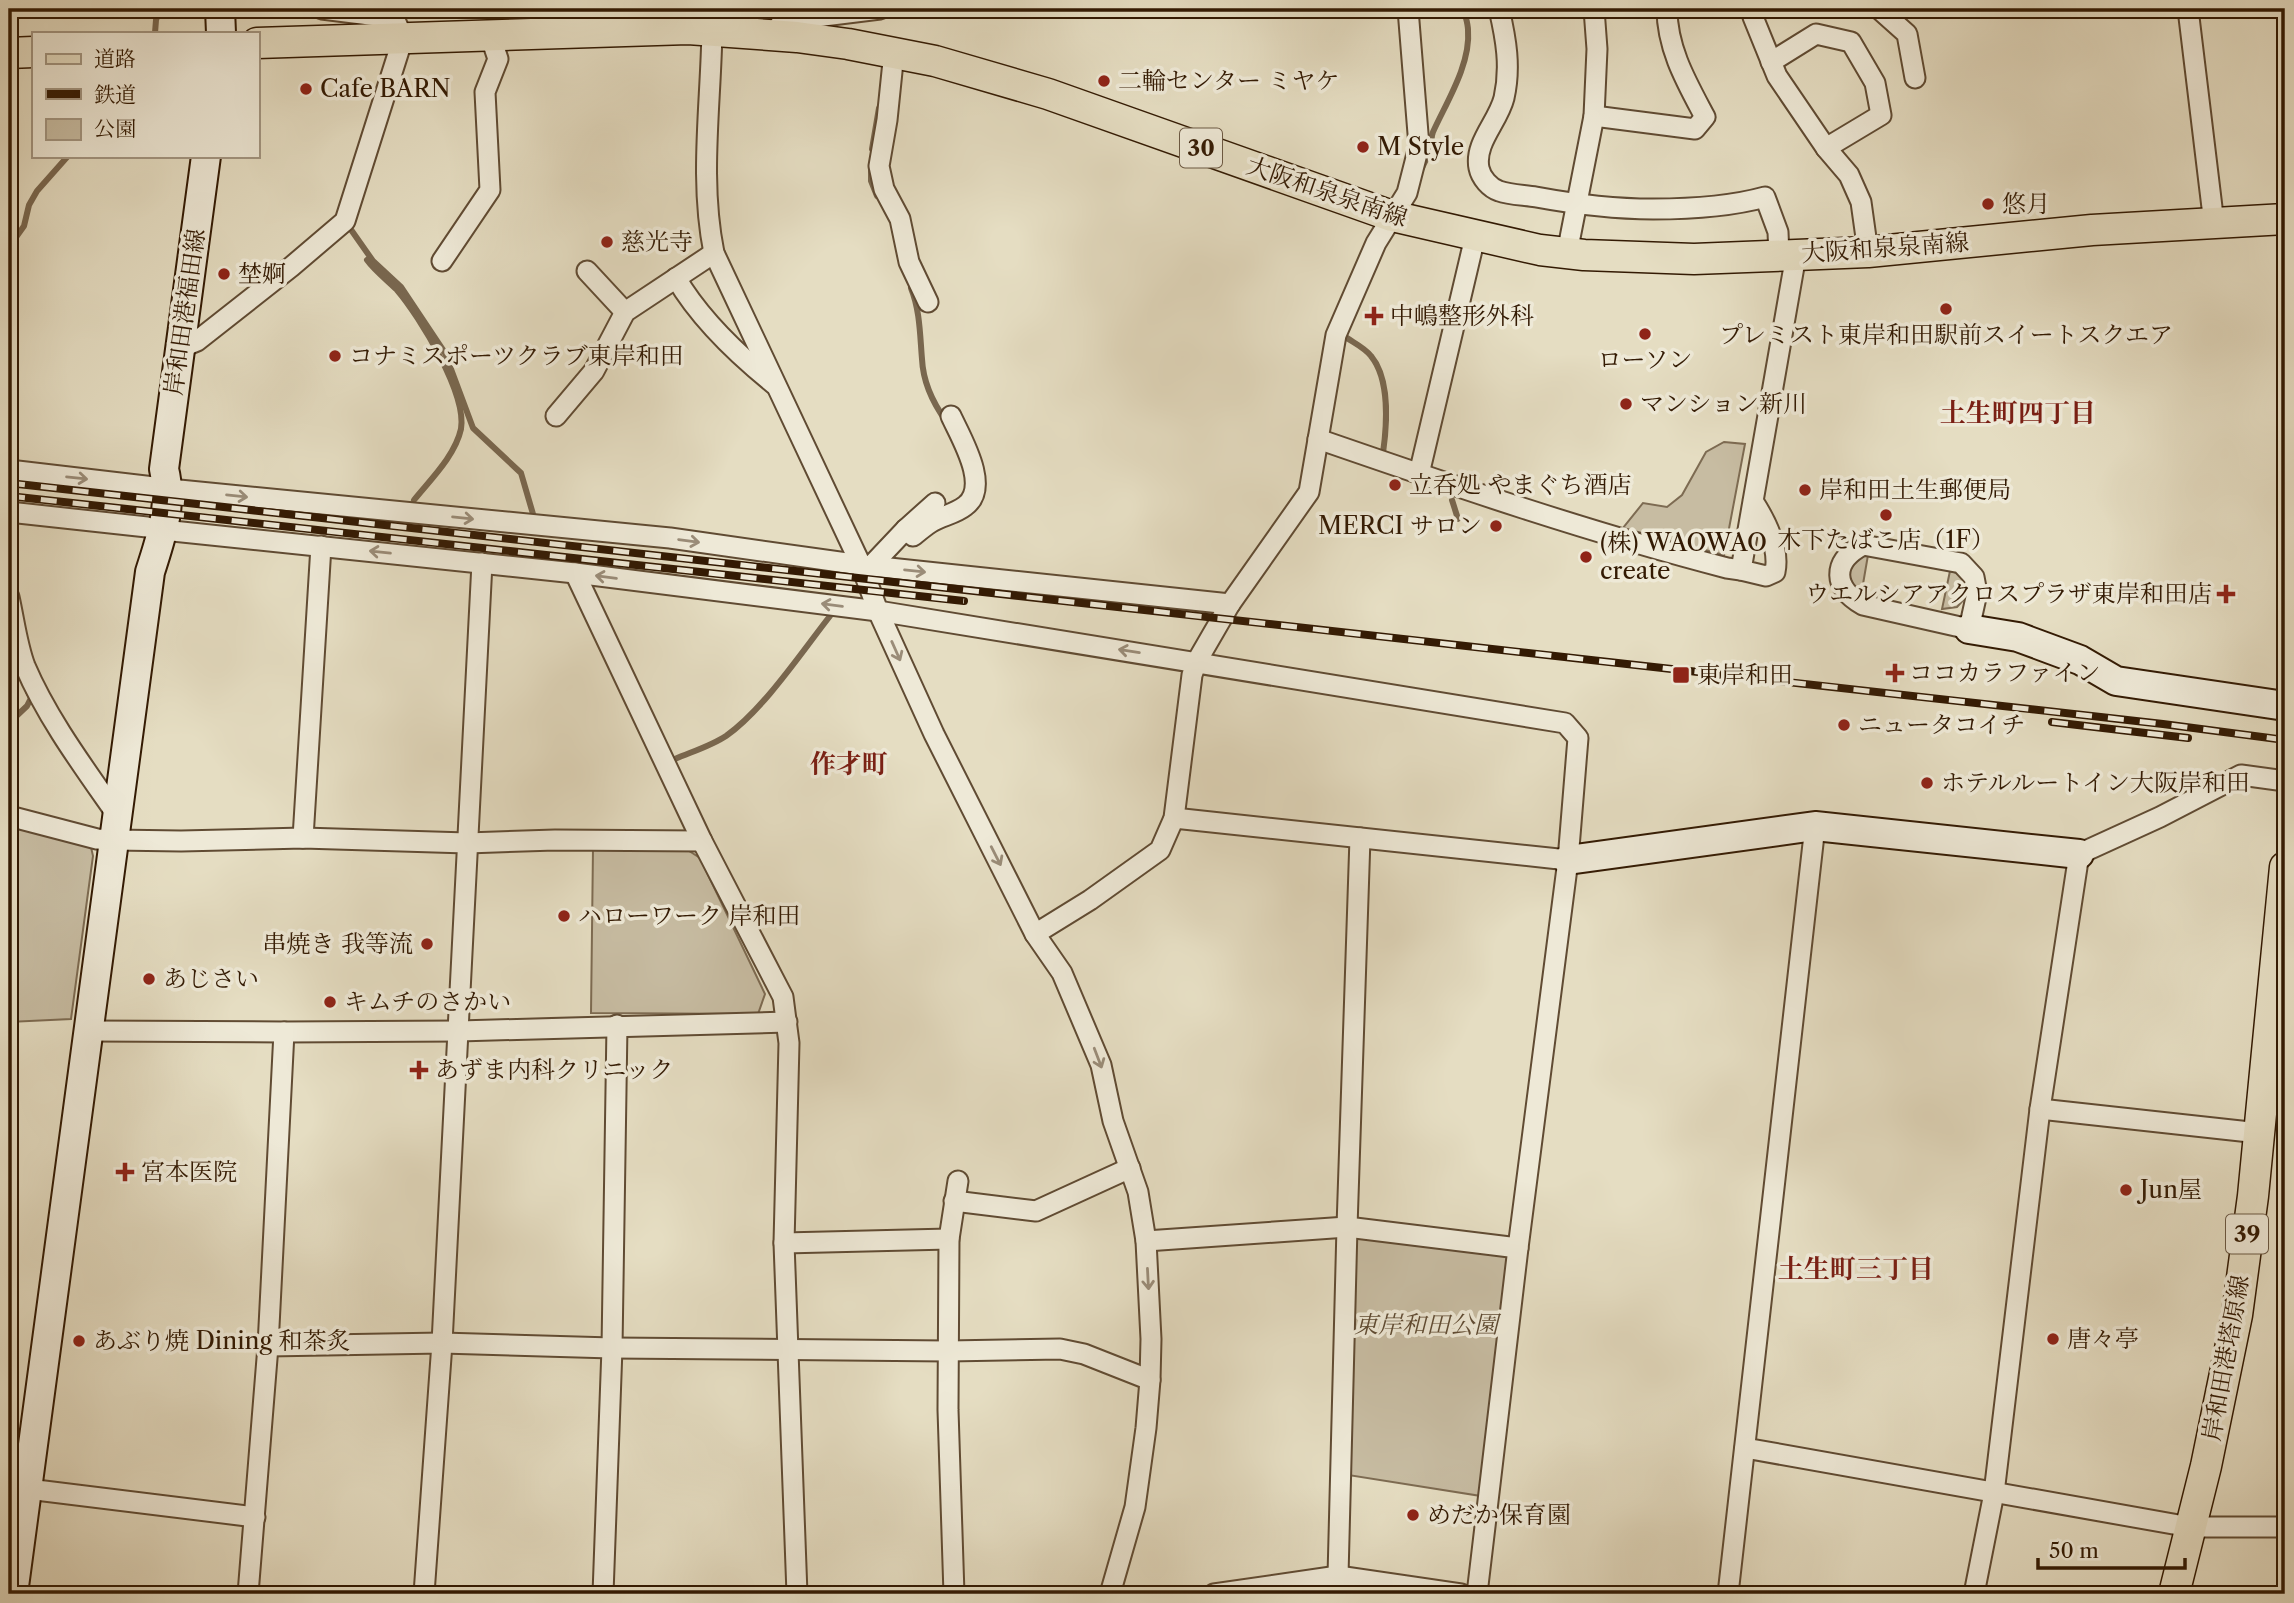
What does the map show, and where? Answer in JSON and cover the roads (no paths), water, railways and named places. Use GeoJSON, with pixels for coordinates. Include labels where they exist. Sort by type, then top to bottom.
{"type":"FeatureCollection","features":[{"type":"Feature","properties":{"kind":"main road","name":"大阪和泉泉南線"},"geometry":{"type":"LineString","coordinates":[[259,43],[396,22],[490,35],[695,22],[894,52],[969,70],[1048,94],[1392,216],[1475,237],[1567,253],[1648,258],[1788,256],[2092,230],[2285,219]]}},
{"type":"Feature","properties":{"kind":"main road"},"geometry":{"type":"LineString","coordinates":[[9,52],[32,52]]}},
{"type":"Feature","properties":{"kind":"main road","name":"岸和田港塔原線"},"geometry":{"type":"LineString","coordinates":[[2174,1594],[2206,1466],[2237,1315],[2259,1133],[2285,867]]}},
{"type":"Feature","properties":{"kind":"street"},"geometry":{"type":"LineString","coordinates":[[220,9],[221,32]]}},
{"type":"Feature","properties":{"kind":"street"},"geometry":{"type":"LineString","coordinates":[[180,348],[197,341],[345,221],[396,22],[322,9]]}},
{"type":"Feature","properties":{"kind":"street"},"geometry":{"type":"LineString","coordinates":[[773,34],[783,21],[877,9]]}},
{"type":"Feature","properties":{"kind":"street"},"geometry":{"type":"LineString","coordinates":[[1035,934],[1090,900],[1160,850],[1174,818],[1196,661],[1230,604],[1309,492],[1336,335],[1376,243],[1407,193],[1419,146],[1408,9]]}},
{"type":"Feature","properties":{"kind":"street"},"geometry":{"type":"LineString","coordinates":[[1499,9],[1507,43],[1508,73],[1503,101],[1479,149],[1479,168],[1485,181],[1497,191],[1577,204],[1652,209],[1710,206],[1765,197],[1788,256],[1741,570]]}},
{"type":"Feature","properties":{"kind":"street"},"geometry":{"type":"LineString","coordinates":[[1567,253],[1594,116],[1597,49],[1594,9]]}},
{"type":"Feature","properties":{"kind":"street"},"geometry":{"type":"LineString","coordinates":[[1594,116],[1695,130],[1705,117],[1678,64],[1670,36],[1667,9]]}},
{"type":"Feature","properties":{"kind":"street"},"geometry":{"type":"LineString","coordinates":[[1879,9],[1907,34],[1915,78]]}},
{"type":"Feature","properties":{"kind":"street"},"geometry":{"type":"LineString","coordinates":[[2188,9],[2214,224]]}},
{"type":"Feature","properties":{"kind":"street"},"geometry":{"type":"LineString","coordinates":[[1753,18],[1777,76],[1826,148],[1849,175],[1861,202],[1868,251]]}},
{"type":"Feature","properties":{"kind":"street"},"geometry":{"type":"LineString","coordinates":[[695,22],[707,130],[708,221],[714,253],[866,566],[878,611],[934,734],[1035,934],[1062,973],[1101,1065],[1113,1121],[1138,1192],[1146,1241],[1151,1339],[1150,1380],[1135,1507],[1110,1594]]}},
{"type":"Feature","properties":{"kind":"street"},"geometry":{"type":"LineString","coordinates":[[1771,62],[1816,34],[1851,42],[1875,83],[1881,115],[1826,148]]}},
{"type":"Feature","properties":{"kind":"street"},"geometry":{"type":"LineString","coordinates":[[442,261],[490,190],[485,92],[498,59],[490,35]]}},
{"type":"Feature","properties":{"kind":"street"},"geometry":{"type":"LineString","coordinates":[[894,52],[879,166],[884,189],[901,219],[909,262],[929,302]]}},
{"type":"Feature","properties":{"kind":"street","name":"岸和田港福田線"},"geometry":{"type":"LineString","coordinates":[[13,1594],[19,1485],[88,1031],[206,158]]}},
{"type":"Feature","properties":{"kind":"street"},"geometry":{"type":"LineString","coordinates":[[1419,474],[1475,237]]}},
{"type":"Feature","properties":{"kind":"street"},"geometry":{"type":"LineString","coordinates":[[556,416],[594,371],[625,312],[714,253]]}},
{"type":"Feature","properties":{"kind":"street"},"geometry":{"type":"LineString","coordinates":[[587,271],[625,312]]}},
{"type":"Feature","properties":{"kind":"street"},"geometry":{"type":"LineString","coordinates":[[676,278],[688,300],[748,363],[778,387]]}},
{"type":"Feature","properties":{"kind":"street"},"geometry":{"type":"LineString","coordinates":[[866,566],[910,533],[965,506],[974,496],[976,482],[969,456],[951,416]]}},
{"type":"Feature","properties":{"kind":"street"},"geometry":{"type":"LineString","coordinates":[[1318,439],[1512,506],[1613,537],[1766,576],[1775,572],[1775,550],[1764,517],[1753,501]]}},
{"type":"Feature","properties":{"kind":"street"},"geometry":{"type":"LineString","coordinates":[[9,470],[162,481],[670,538],[866,566],[1230,604]]}},
{"type":"Feature","properties":{"kind":"street"},"geometry":{"type":"LineString","coordinates":[[910,533],[935,503]]}},
{"type":"Feature","properties":{"kind":"street"},"geometry":{"type":"LineString","coordinates":[[9,512],[575,573],[878,611],[1565,723],[1578,738],[1568,860],[1477,1594]]}},
{"type":"Feature","properties":{"kind":"street"},"geometry":{"type":"LineString","coordinates":[[1969,629],[1977,593],[1974,578],[1961,563],[1863,545],[1850,552],[1842,563],[1839,576],[1843,589],[1850,598],[1863,605],[1969,629],[2018,637],[2080,660],[2116,681],[2285,706]]}},
{"type":"Feature","properties":{"kind":"street"},"geometry":{"type":"LineString","coordinates":[[303,838],[321,546]]}},
{"type":"Feature","properties":{"kind":"street"},"geometry":{"type":"LineString","coordinates":[[424,1594],[442,1343],[482,563]]}},
{"type":"Feature","properties":{"kind":"street"},"geometry":{"type":"LineString","coordinates":[[575,573],[702,841],[783,998],[789,1043],[784,1243],[797,1594]]}},
{"type":"Feature","properties":{"kind":"street"},"geometry":{"type":"LineString","coordinates":[[9,597],[24,664],[38,694],[88,774],[115,828]]}},
{"type":"Feature","properties":{"kind":"street"},"geometry":{"type":"LineString","coordinates":[[1174,818],[1568,860],[1815,826],[2079,854],[2160,817],[2241,775],[2285,781]]}},
{"type":"Feature","properties":{"kind":"street"},"geometry":{"type":"LineString","coordinates":[[9,816],[97,839],[115,828],[181,841],[303,838],[467,843],[555,840],[702,841]]}},
{"type":"Feature","properties":{"kind":"street"},"geometry":{"type":"LineString","coordinates":[[1728,1594],[1815,826]]}},
{"type":"Feature","properties":{"kind":"street"},"geometry":{"type":"LineString","coordinates":[[1338,1576],[1360,838]]}},
{"type":"Feature","properties":{"kind":"street"},"geometry":{"type":"LineString","coordinates":[[1974,1594],[1994,1493],[2040,1109],[2079,854]]}},
{"type":"Feature","properties":{"kind":"street"},"geometry":{"type":"LineString","coordinates":[[88,1031],[459,1031],[787,1022]]}},
{"type":"Feature","properties":{"kind":"street"},"geometry":{"type":"LineString","coordinates":[[603,1594],[612,1349],[617,1025]]}},
{"type":"Feature","properties":{"kind":"street"},"geometry":{"type":"LineString","coordinates":[[248,1594],[268,1346],[284,1032]]}},
{"type":"Feature","properties":{"kind":"street"},"geometry":{"type":"LineString","coordinates":[[2040,1109],[2259,1133]]}},
{"type":"Feature","properties":{"kind":"street"},"geometry":{"type":"LineString","coordinates":[[954,1202],[1036,1211],[1130,1168]]}},
{"type":"Feature","properties":{"kind":"street"},"geometry":{"type":"LineString","coordinates":[[954,1594],[948,1351],[949,1240],[958,1181]]}},
{"type":"Feature","properties":{"kind":"street"},"geometry":{"type":"LineString","coordinates":[[1146,1241],[1347,1227],[1518,1248]]}},
{"type":"Feature","properties":{"kind":"street"},"geometry":{"type":"LineString","coordinates":[[784,1243],[949,1240]]}},
{"type":"Feature","properties":{"kind":"street"},"geometry":{"type":"LineString","coordinates":[[268,1346],[442,1343],[612,1349],[1060,1349],[1084,1354],[1150,1380]]}},
{"type":"Feature","properties":{"kind":"street"},"geometry":{"type":"LineString","coordinates":[[1745,1448],[2190,1527],[2285,1527]]}},
{"type":"Feature","properties":{"kind":"street"},"geometry":{"type":"LineString","coordinates":[[19,1485],[254,1517]]}},
{"type":"Feature","properties":{"kind":"street"},"geometry":{"type":"LineString","coordinates":[[1214,1594],[1338,1576],[1461,1594]]}},
{"type":"Feature","properties":{"kind":"waterway"},"geometry":{"type":"LineString","coordinates":[[155,32],[160,9]]}},
{"type":"Feature","properties":{"kind":"waterway"},"geometry":{"type":"LineString","coordinates":[[1422,168],[1429,153],[1433,132],[1457,83],[1466,56],[1468,30],[1464,9]]}},
{"type":"Feature","properties":{"kind":"waterway"},"geometry":{"type":"LineString","coordinates":[[872,149],[879,108]]}},
{"type":"Feature","properties":{"kind":"waterway"},"geometry":{"type":"LineString","coordinates":[[9,247],[24,226],[29,205],[37,191],[66,158]]}},
{"type":"Feature","properties":{"kind":"waterway"},"geometry":{"type":"LineString","coordinates":[[871,167],[871,181],[877,196]]}},
{"type":"Feature","properties":{"kind":"waterway"},"geometry":{"type":"LineString","coordinates":[[347,224],[373,261],[401,287],[445,353],[473,428],[521,473],[533,514]]}},
{"type":"Feature","properties":{"kind":"waterway"},"geometry":{"type":"LineString","coordinates":[[367,260],[397,290],[418,318],[440,356],[457,396],[461,414],[461,429],[453,449],[414,500]]}},
{"type":"Feature","properties":{"kind":"waterway"},"geometry":{"type":"LineString","coordinates":[[911,288],[918,314],[924,375],[933,399],[946,421]]}},
{"type":"Feature","properties":{"kind":"waterway"},"geometry":{"type":"LineString","coordinates":[[1346,332],[1344,336],[1371,356],[1381,377],[1386,403],[1383,453]]}},
{"type":"Feature","properties":{"kind":"waterway"},"geometry":{"type":"LineString","coordinates":[[1452,500],[1458,519]]}},
{"type":"Feature","properties":{"kind":"waterway"},"geometry":{"type":"LineString","coordinates":[[675,759],[720,740],[740,725],[781,680],[830,616]]}},
{"type":"Feature","properties":{"kind":"waterway"},"geometry":{"type":"LineString","coordinates":[[9,723],[27,706],[31,698],[28,692]]}},
{"type":"Feature","properties":{"kind":"railway"},"geometry":{"type":"LineString","coordinates":[[9,483],[2163,724],[2285,740]]}},
{"type":"Feature","properties":{"kind":"railway"},"geometry":{"type":"LineString","coordinates":[[9,496],[964,601]]}},
{"type":"Feature","properties":{"kind":"railway"},"geometry":{"type":"LineString","coordinates":[[2052,722],[2188,738]]}},
{"type":"Feature","properties":{"kind":"place","name":"二輪センター ミヤケ"},"geometry":{"type":"Point","coordinates":[1104,81]}},
{"type":"Feature","properties":{"kind":"place","name":"Cafe BARN"},"geometry":{"type":"Point","coordinates":[306,89]}},
{"type":"Feature","properties":{"kind":"place","name":"M Style"},"geometry":{"type":"Point","coordinates":[1363,147]}},
{"type":"Feature","properties":{"kind":"place","name":"悠月"},"geometry":{"type":"Point","coordinates":[1988,204]}},
{"type":"Feature","properties":{"kind":"place","name":"慈光寺"},"geometry":{"type":"Point","coordinates":[607,242]}},
{"type":"Feature","properties":{"kind":"place","name":"埜婀"},"geometry":{"type":"Point","coordinates":[224,274]}},
{"type":"Feature","properties":{"kind":"place","name":"プレミスト東岸和田駅前スイートスクエア"},"geometry":{"type":"Point","coordinates":[1946,309]}},
{"type":"Feature","properties":{"kind":"place","name":"中嶋整形外科"},"geometry":{"type":"Point","coordinates":[1374,316]}},
{"type":"Feature","properties":{"kind":"place","name":"ローソン"},"geometry":{"type":"Point","coordinates":[1645,334]}},
{"type":"Feature","properties":{"kind":"place","name":"コナミスポーツクラブ東岸和田"},"geometry":{"type":"Point","coordinates":[335,356]}},
{"type":"Feature","properties":{"kind":"place","name":"マンション新川"},"geometry":{"type":"Point","coordinates":[1626,404]}},
{"type":"Feature","properties":{"kind":"place","name":"立呑処 やまぐち酒店"},"geometry":{"type":"Point","coordinates":[1395,485]}},
{"type":"Feature","properties":{"kind":"place","name":"岸和田土生郵便局"},"geometry":{"type":"Point","coordinates":[1805,490]}},
{"type":"Feature","properties":{"kind":"place","name":"木下たばこ店（1F）"},"geometry":{"type":"Point","coordinates":[1886,515]}},
{"type":"Feature","properties":{"kind":"place","name":"MERCI サロン"},"geometry":{"type":"Point","coordinates":[1496,526]}},
{"type":"Feature","properties":{"kind":"place","name":"(株) WAOWAO create"},"geometry":{"type":"Point","coordinates":[1586,557]}},
{"type":"Feature","properties":{"kind":"place","name":"ウエルシアアクロスプラザ東岸和田店"},"geometry":{"type":"Point","coordinates":[2226,594]}},
{"type":"Feature","properties":{"kind":"place","name":"ココカラファイン"},"geometry":{"type":"Point","coordinates":[1895,673]}},
{"type":"Feature","properties":{"kind":"place","name":"東岸和田"},"geometry":{"type":"Point","coordinates":[1681,675]}},
{"type":"Feature","properties":{"kind":"place","name":"ニュータコイチ"},"geometry":{"type":"Point","coordinates":[1844,725]}},
{"type":"Feature","properties":{"kind":"place","name":"ホテルルートイン大阪岸和田"},"geometry":{"type":"Point","coordinates":[1927,783]}},
{"type":"Feature","properties":{"kind":"place","name":"ハローワーク 岸和田"},"geometry":{"type":"Point","coordinates":[564,916]}},
{"type":"Feature","properties":{"kind":"place","name":"串焼き 我等流"},"geometry":{"type":"Point","coordinates":[427,944]}},
{"type":"Feature","properties":{"kind":"place","name":"あじさい"},"geometry":{"type":"Point","coordinates":[149,979]}},
{"type":"Feature","properties":{"kind":"place","name":"キムチのさかい"},"geometry":{"type":"Point","coordinates":[330,1002]}},
{"type":"Feature","properties":{"kind":"place","name":"あずま内科クリニック"},"geometry":{"type":"Point","coordinates":[419,1070]}},
{"type":"Feature","properties":{"kind":"place","name":"宮本医院"},"geometry":{"type":"Point","coordinates":[125,1172]}},
{"type":"Feature","properties":{"kind":"place","name":"Jun屋"},"geometry":{"type":"Point","coordinates":[2126,1190]}},
{"type":"Feature","properties":{"kind":"place","name":"唐々亭"},"geometry":{"type":"Point","coordinates":[2053,1339]}},
{"type":"Feature","properties":{"kind":"place","name":"あぶり焼 Dining 和茶炙"},"geometry":{"type":"Point","coordinates":[79,1341]}},
{"type":"Feature","properties":{"kind":"place","name":"めだか保育園"},"geometry":{"type":"Point","coordinates":[1413,1515]}},
{"type":"Feature","properties":{"kind":"district","name":"土生町四丁目"},"geometry":{"type":"Point","coordinates":[2018,413]}},
{"type":"Feature","properties":{"kind":"district","name":"作才町"},"geometry":{"type":"Point","coordinates":[849,764]}},
{"type":"Feature","properties":{"kind":"district","name":"土生町三丁目"},"geometry":{"type":"Point","coordinates":[1856,1269]}},
{"type":"Feature","properties":{"kind":"park label","name":"東岸和田公園"},"geometry":{"type":"Point","coordinates":[1426,1325]}}]}
